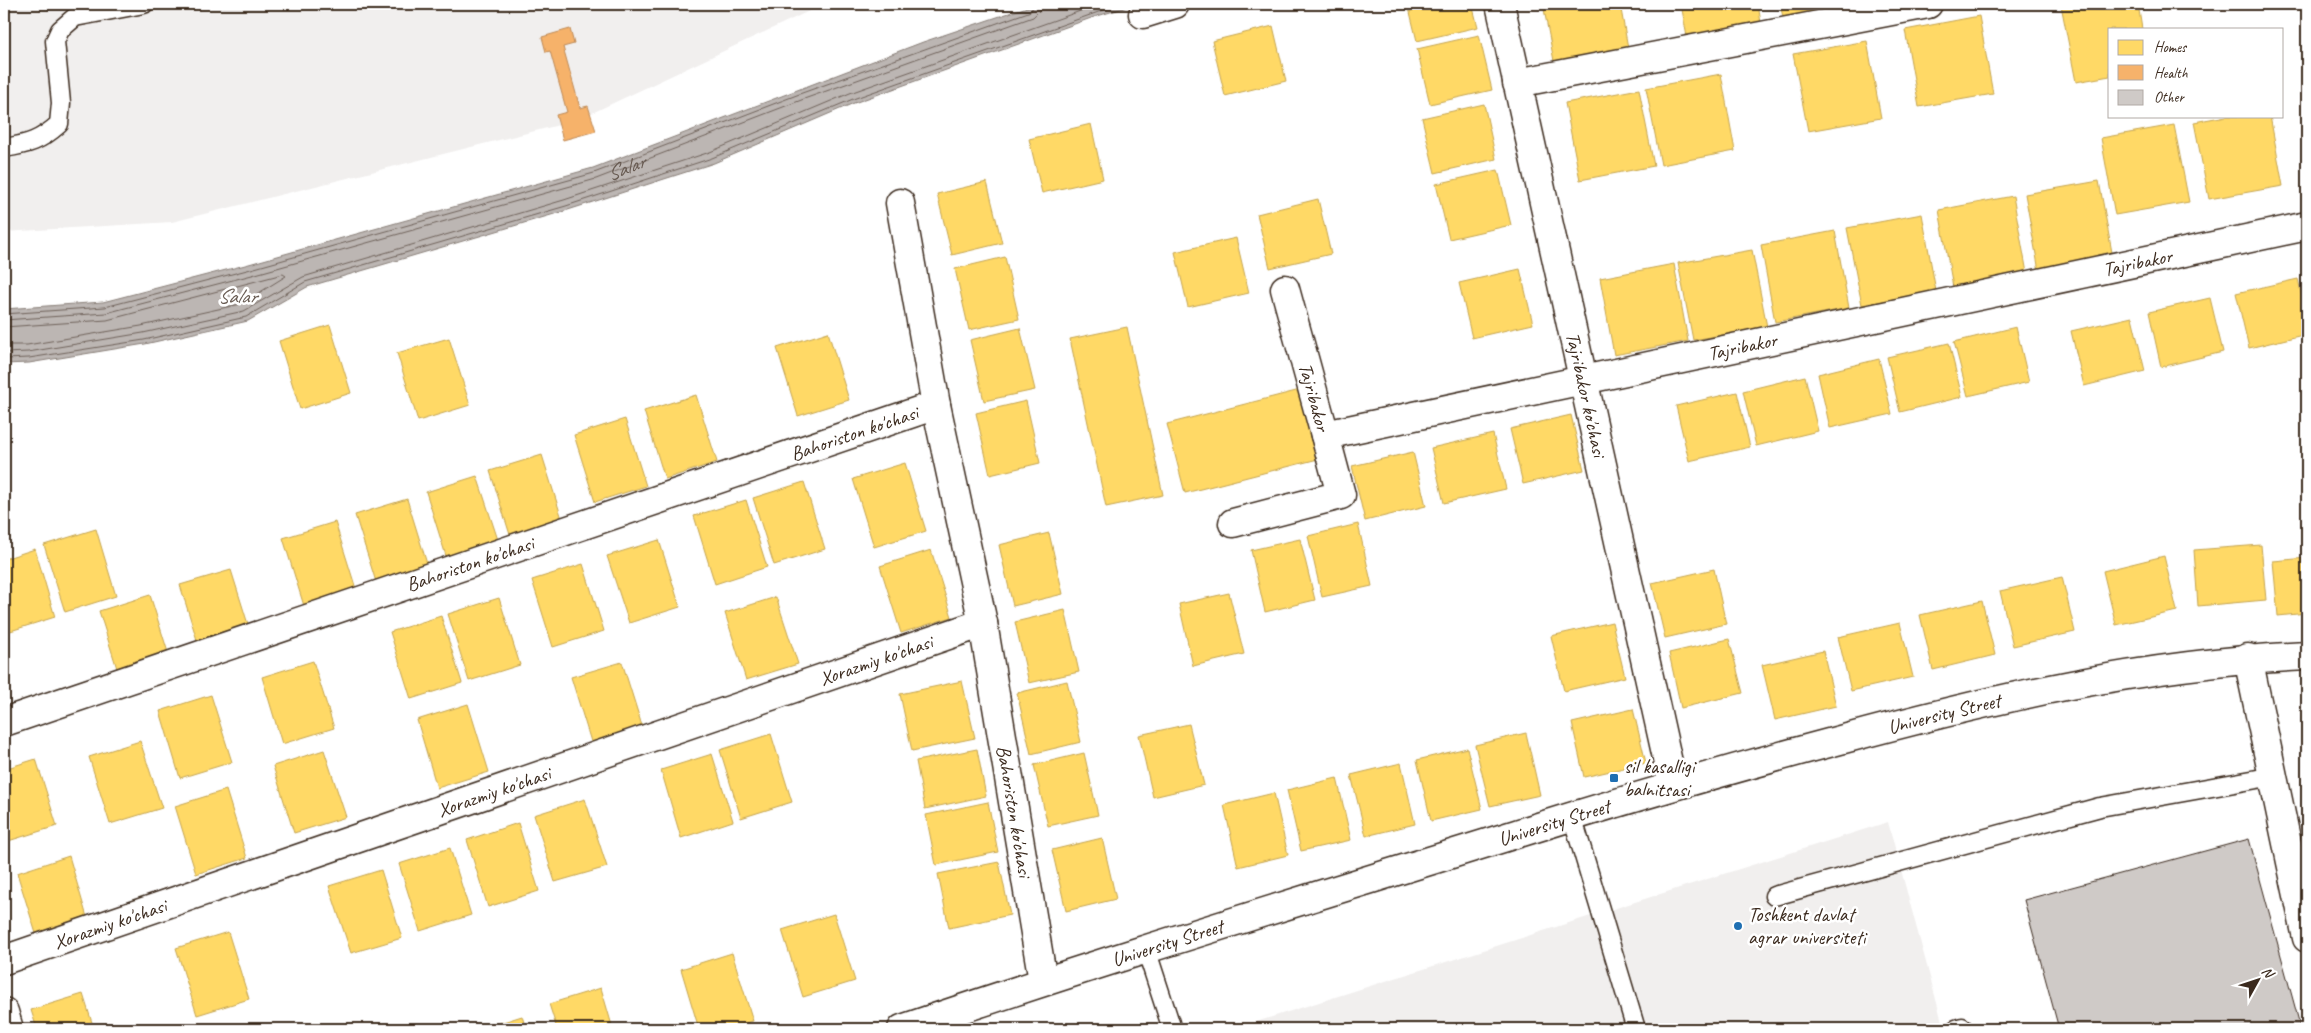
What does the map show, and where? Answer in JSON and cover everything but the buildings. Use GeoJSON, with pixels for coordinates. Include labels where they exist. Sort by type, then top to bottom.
{"type":"FeatureCollection","features":[{"type":"Feature","properties":{"kind":"street"},"geometry":{"type":"LineString","coordinates":[[1143,14],[1175,4]]}},
{"type":"Feature","properties":{"kind":"street","name":"Tajribakor ko'chasi"},"geometry":{"type":"LineString","coordinates":[[1500,4],[1672,785]]}},
{"type":"Feature","properties":{"kind":"street"},"geometry":{"type":"LineString","coordinates":[[1517,83],[1928,4]]}},
{"type":"Feature","properties":{"kind":"street","name":"Bahoriston ko'chasi"},"geometry":{"type":"LineString","coordinates":[[900,203],[936,405],[983,623],[1043,982]]}},
{"type":"Feature","properties":{"kind":"street","name":"Tajribakor"},"geometry":{"type":"LineString","coordinates":[[1286,289],[1324,435],[2307,226]]}},
{"type":"Feature","properties":{"kind":"street","name":"Bahoriston ko'chasi"},"geometry":{"type":"LineString","coordinates":[[4,722],[936,405]]}},
{"type":"Feature","properties":{"kind":"street"},"geometry":{"type":"LineString","coordinates":[[1233,522],[1341,495],[1324,435]]}},
{"type":"Feature","properties":{"kind":"street","name":"Xorazmiy ko'chasi"},"geometry":{"type":"LineString","coordinates":[[4,960],[983,623]]}},
{"type":"Feature","properties":{"kind":"street","name":"University Street"},"geometry":{"type":"LineString","coordinates":[[902,1029],[1146,949],[1672,785],[1971,705],[2108,677],[2248,658],[2307,656]]}},
{"type":"Feature","properties":{"kind":"street"},"geometry":{"type":"LineString","coordinates":[[2248,658],[2307,938]]}},
{"type":"Feature","properties":{"kind":"street"},"geometry":{"type":"LineString","coordinates":[[4,1012],[9,1029]]}},
{"type":"Feature","properties":{"kind":"lane"},"geometry":{"type":"LineString","coordinates":[[4,148],[27,145],[44,137],[59,124],[61,103],[55,41],[60,30],[75,17],[144,4]]}},
{"type":"Feature","properties":{"kind":"lane"},"geometry":{"type":"LineString","coordinates":[[1774,896],[2100,807],[2274,776]]}},
{"type":"Feature","properties":{"kind":"lane"},"geometry":{"type":"LineString","coordinates":[[1572,816],[1636,1029]]}},
{"type":"Feature","properties":{"kind":"lane"},"geometry":{"type":"LineString","coordinates":[[1146,949],[1172,1029]]}},
{"type":"Feature","properties":{"kind":"shaded area"},"geometry":{"type":"Polygon","coordinates":[[[4,4],[824,4],[575,121],[172,222],[4,232],[4,4]]]}},
{"type":"Feature","properties":{"kind":"shaded area","name":"Toshkent davlat agrar universiteti"},"geometry":{"type":"Polygon","coordinates":[[[1888,822],[1944,1029],[1234,1029],[1888,822]]]}},
{"type":"Feature","properties":{"kind":"water","name":"Salar"},"geometry":{"type":"Polygon","coordinates":[[[1036,4],[1137,4],[1094,17],[854,103],[714,163],[568,210],[307,287],[248,321],[145,344],[29,363],[4,364],[4,309],[103,302],[249,264],[593,168],[923,42],[1036,4]]]}},
{"type":"Feature","properties":{"kind":"place","name":"sil kasalligi balnitsasi"},"geometry":{"type":"Point","coordinates":[1614,778]}},
{"type":"Feature","properties":{"kind":"place","name":"Toshkent davlat agrar universiteti"},"geometry":{"type":"Point","coordinates":[1738,926]}}]}
